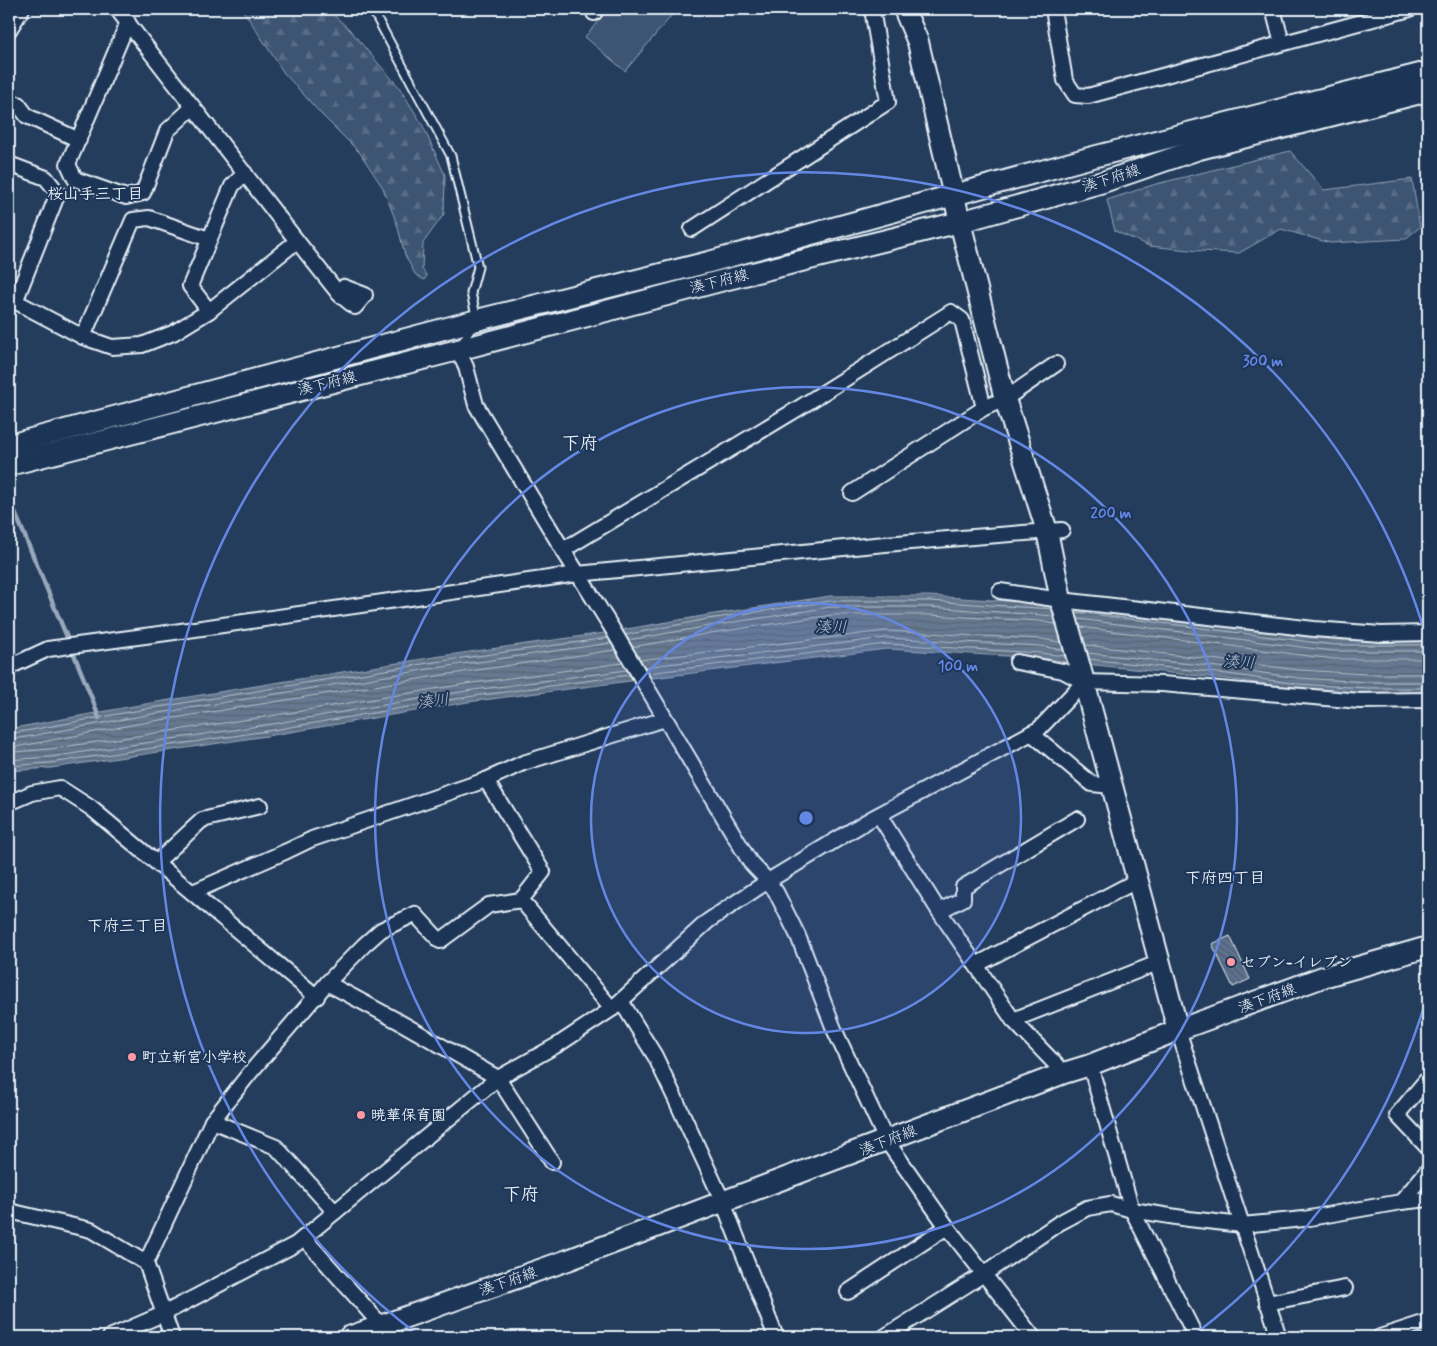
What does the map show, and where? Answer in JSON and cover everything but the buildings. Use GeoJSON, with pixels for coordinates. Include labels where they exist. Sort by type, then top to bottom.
{"type":"FeatureCollection","features":[{"type":"Feature","properties":{"kind":"main road"},"geometry":{"type":"LineString","coordinates":[[904,9],[918,42],[960,222],[1005,399],[1055,531],[1061,600],[1178,1030]]}},
{"type":"Feature","properties":{"kind":"main road","name":"湊下府線"},"geometry":{"type":"LineString","coordinates":[[9,445],[478,320],[708,262],[1089,158],[1428,72]]}},
{"type":"Feature","properties":{"kind":"main road","name":"湊下府線"},"geometry":{"type":"LineString","coordinates":[[9,465],[724,280],[960,222],[1103,182],[1199,149],[1428,91]]}},
{"type":"Feature","properties":{"kind":"main road","name":"湊下府線"},"geometry":{"type":"LineString","coordinates":[[349,1337],[386,1331],[568,1260],[1323,977],[1428,947]]}},
{"type":"Feature","properties":{"kind":"street"},"geometry":{"type":"LineString","coordinates":[[9,30],[22,9]]}},
{"type":"Feature","properties":{"kind":"street"},"geometry":{"type":"LineString","coordinates":[[117,9],[339,294]]}},
{"type":"Feature","properties":{"kind":"street"},"geometry":{"type":"LineString","coordinates":[[692,229],[888,102],[872,9]]}},
{"type":"Feature","properties":{"kind":"street"},"geometry":{"type":"LineString","coordinates":[[1056,9],[1065,80],[1075,95],[1088,96],[1410,9]]}},
{"type":"Feature","properties":{"kind":"street"},"geometry":{"type":"LineString","coordinates":[[1273,9],[1282,43]]}},
{"type":"Feature","properties":{"kind":"street"},"geometry":{"type":"LineString","coordinates":[[128,22],[68,164],[75,180],[126,197],[143,193],[167,130],[193,107]]}},
{"type":"Feature","properties":{"kind":"street"},"geometry":{"type":"LineString","coordinates":[[18,104],[26,116],[79,140]]}},
{"type":"Feature","properties":{"kind":"street"},"geometry":{"type":"LineString","coordinates":[[9,164],[46,178],[58,193],[12,300],[83,337],[112,347],[142,345],[173,333],[209,311],[297,241]]}},
{"type":"Feature","properties":{"kind":"street"},"geometry":{"type":"LineString","coordinates":[[209,311],[190,286],[232,186],[245,173]]}},
{"type":"Feature","properties":{"kind":"street"},"geometry":{"type":"LineString","coordinates":[[83,337],[133,220],[149,218],[210,239]]}},
{"type":"Feature","properties":{"kind":"street"},"geometry":{"type":"LineString","coordinates":[[563,550],[799,408],[951,312],[962,320],[984,408]]}},
{"type":"Feature","properties":{"kind":"street"},"geometry":{"type":"LineString","coordinates":[[458,350],[466,367],[476,405],[577,574],[610,625],[750,862],[776,892],[798,936],[834,1029],[886,1140],[947,1227],[1033,1337]]}},
{"type":"Feature","properties":{"kind":"street"},"geometry":{"type":"LineString","coordinates":[[852,493],[984,408],[1005,399],[1056,364]]}},
{"type":"Feature","properties":{"kind":"street"},"geometry":{"type":"LineString","coordinates":[[9,667],[48,649],[577,574],[885,544],[1055,531]]}},
{"type":"Feature","properties":{"kind":"street"},"geometry":{"type":"LineString","coordinates":[[1000,591],[1061,600],[1314,629],[1381,634],[1428,633]]}},
{"type":"Feature","properties":{"kind":"street"},"geometry":{"type":"LineString","coordinates":[[1016,662],[1064,670],[1084,682],[1162,684],[1360,701],[1428,700]]}},
{"type":"Feature","properties":{"kind":"street"},"geometry":{"type":"LineString","coordinates":[[110,1337],[163,1314],[296,1244],[498,1078],[559,1044],[616,1005],[708,920],[768,881],[879,815],[1031,733],[1084,682]]}},
{"type":"Feature","properties":{"kind":"street"},"geometry":{"type":"LineString","coordinates":[[193,892],[312,839],[486,780],[523,763],[664,719]]}},
{"type":"Feature","properties":{"kind":"street"},"geometry":{"type":"LineString","coordinates":[[1031,733],[1092,784],[1112,786]]}},
{"type":"Feature","properties":{"kind":"street"},"geometry":{"type":"LineString","coordinates":[[146,1263],[212,1121],[249,1074],[364,945],[381,930],[415,914],[440,941],[489,905],[521,900],[543,872],[486,780]]}},
{"type":"Feature","properties":{"kind":"street"},"geometry":{"type":"LineString","coordinates":[[9,803],[32,793],[60,788],[91,808],[317,997]]}},
{"type":"Feature","properties":{"kind":"street"},"geometry":{"type":"LineString","coordinates":[[157,862],[202,820],[260,806]]}},
{"type":"Feature","properties":{"kind":"street"},"geometry":{"type":"LineString","coordinates":[[879,815],[939,911],[1013,1020],[1064,1073]]}},
{"type":"Feature","properties":{"kind":"street"},"geometry":{"type":"LineString","coordinates":[[939,911],[963,899],[964,887],[1077,819]]}},
{"type":"Feature","properties":{"kind":"street"},"geometry":{"type":"LineString","coordinates":[[976,965],[1138,880]]}},
{"type":"Feature","properties":{"kind":"street"},"geometry":{"type":"LineString","coordinates":[[521,900],[616,1005],[655,1056],[723,1202],[776,1337]]}},
{"type":"Feature","properties":{"kind":"street"},"geometry":{"type":"LineString","coordinates":[[1013,1020],[1160,962]]}},
{"type":"Feature","properties":{"kind":"street"},"geometry":{"type":"LineString","coordinates":[[328,984],[498,1078],[552,1162]]}},
{"type":"Feature","properties":{"kind":"street"},"geometry":{"type":"LineString","coordinates":[[1178,1030],[1279,1337]]}},
{"type":"Feature","properties":{"kind":"street"},"geometry":{"type":"LineString","coordinates":[[1090,1065],[1132,1210],[1196,1337]]}},
{"type":"Feature","properties":{"kind":"street"},"geometry":{"type":"LineString","coordinates":[[1428,1078],[1397,1115],[1428,1148]]}},
{"type":"Feature","properties":{"kind":"street"},"geometry":{"type":"LineString","coordinates":[[212,1121],[276,1147],[335,1212]]}},
{"type":"Feature","properties":{"kind":"street"},"geometry":{"type":"LineString","coordinates":[[1401,1202],[1428,1170]]}},
{"type":"Feature","properties":{"kind":"street"},"geometry":{"type":"LineString","coordinates":[[884,1337],[984,1274],[1059,1223],[1087,1208],[1111,1204],[1132,1210],[1188,1219],[1242,1225],[1304,1218],[1428,1199]]}},
{"type":"Feature","properties":{"kind":"street"},"geometry":{"type":"LineString","coordinates":[[9,1211],[91,1230],[146,1263],[172,1337]]}},
{"type":"Feature","properties":{"kind":"street"},"geometry":{"type":"LineString","coordinates":[[848,1292],[947,1227]]}},
{"type":"Feature","properties":{"kind":"street"},"geometry":{"type":"LineString","coordinates":[[304,1238],[386,1331]]}},
{"type":"Feature","properties":{"kind":"street"},"geometry":{"type":"LineString","coordinates":[[1268,1303],[1346,1288]]}},
{"type":"Feature","properties":{"kind":"street"},"geometry":{"type":"LineString","coordinates":[[1380,1337],[1420,1324],[1428,1328]]}},
{"type":"Feature","properties":{"kind":"lane"},"geometry":{"type":"LineString","coordinates":[[372,9],[451,156],[478,267],[471,292],[478,320],[458,350]]}},
{"type":"Feature","properties":{"kind":"green space"},"geometry":{"type":"Polygon","coordinates":[[[241,9],[327,9],[349,29],[399,87],[422,124],[445,175],[444,214],[423,243],[422,269],[427,276],[424,280],[415,274],[405,255],[397,224],[383,188],[360,153],[284,73],[241,9]]]}},
{"type":"Feature","properties":{"kind":"green space"},"geometry":{"type":"Polygon","coordinates":[[[608,9],[677,9],[625,71],[585,37],[608,9]]]}},
{"type":"Feature","properties":{"kind":"green space"},"geometry":{"type":"Polygon","coordinates":[[[1290,151],[1324,190],[1412,179],[1420,227],[1405,239],[1330,243],[1281,229],[1239,253],[1149,246],[1115,231],[1107,200],[1156,184],[1290,151]]]}},
{"type":"Feature","properties":{"kind":"water","name":"湊川"},"geometry":{"type":"Polygon","coordinates":[[[830,596],[929,596],[1041,603],[1335,640],[1428,640],[1428,693],[1367,693],[1297,689],[1227,679],[1040,658],[887,649],[468,702],[267,736],[51,768],[9,771],[9,729],[139,705],[441,656],[604,633],[830,596]]]}},
{"type":"Feature","properties":{"kind":"waterway"},"geometry":{"type":"LineString","coordinates":[[9,498],[69,642]]}},
{"type":"Feature","properties":{"kind":"waterway"},"geometry":{"type":"LineString","coordinates":[[73,652],[99,718]]}},
{"type":"Feature","properties":{"kind":"place","name":"セブン-イレブン"},"geometry":{"type":"Point","coordinates":[1231,962]}},
{"type":"Feature","properties":{"kind":"place","name":"町立新宮小学校"},"geometry":{"type":"Point","coordinates":[132,1057]}},
{"type":"Feature","properties":{"kind":"place","name":"暁華保育園"},"geometry":{"type":"Point","coordinates":[361,1115]}},
{"type":"Feature","properties":{"kind":"district","name":"桜山手三丁目"},"geometry":{"type":"Point","coordinates":[95,193]}},
{"type":"Feature","properties":{"kind":"district","name":"下府"},"geometry":{"type":"Point","coordinates":[580,443]}},
{"type":"Feature","properties":{"kind":"district","name":"下府四丁目"},"geometry":{"type":"Point","coordinates":[1225,877]}},
{"type":"Feature","properties":{"kind":"district","name":"下府三丁目"},"geometry":{"type":"Point","coordinates":[127,925]}},
{"type":"Feature","properties":{"kind":"district","name":"下府"},"geometry":{"type":"Point","coordinates":[521,1194]}}]}
